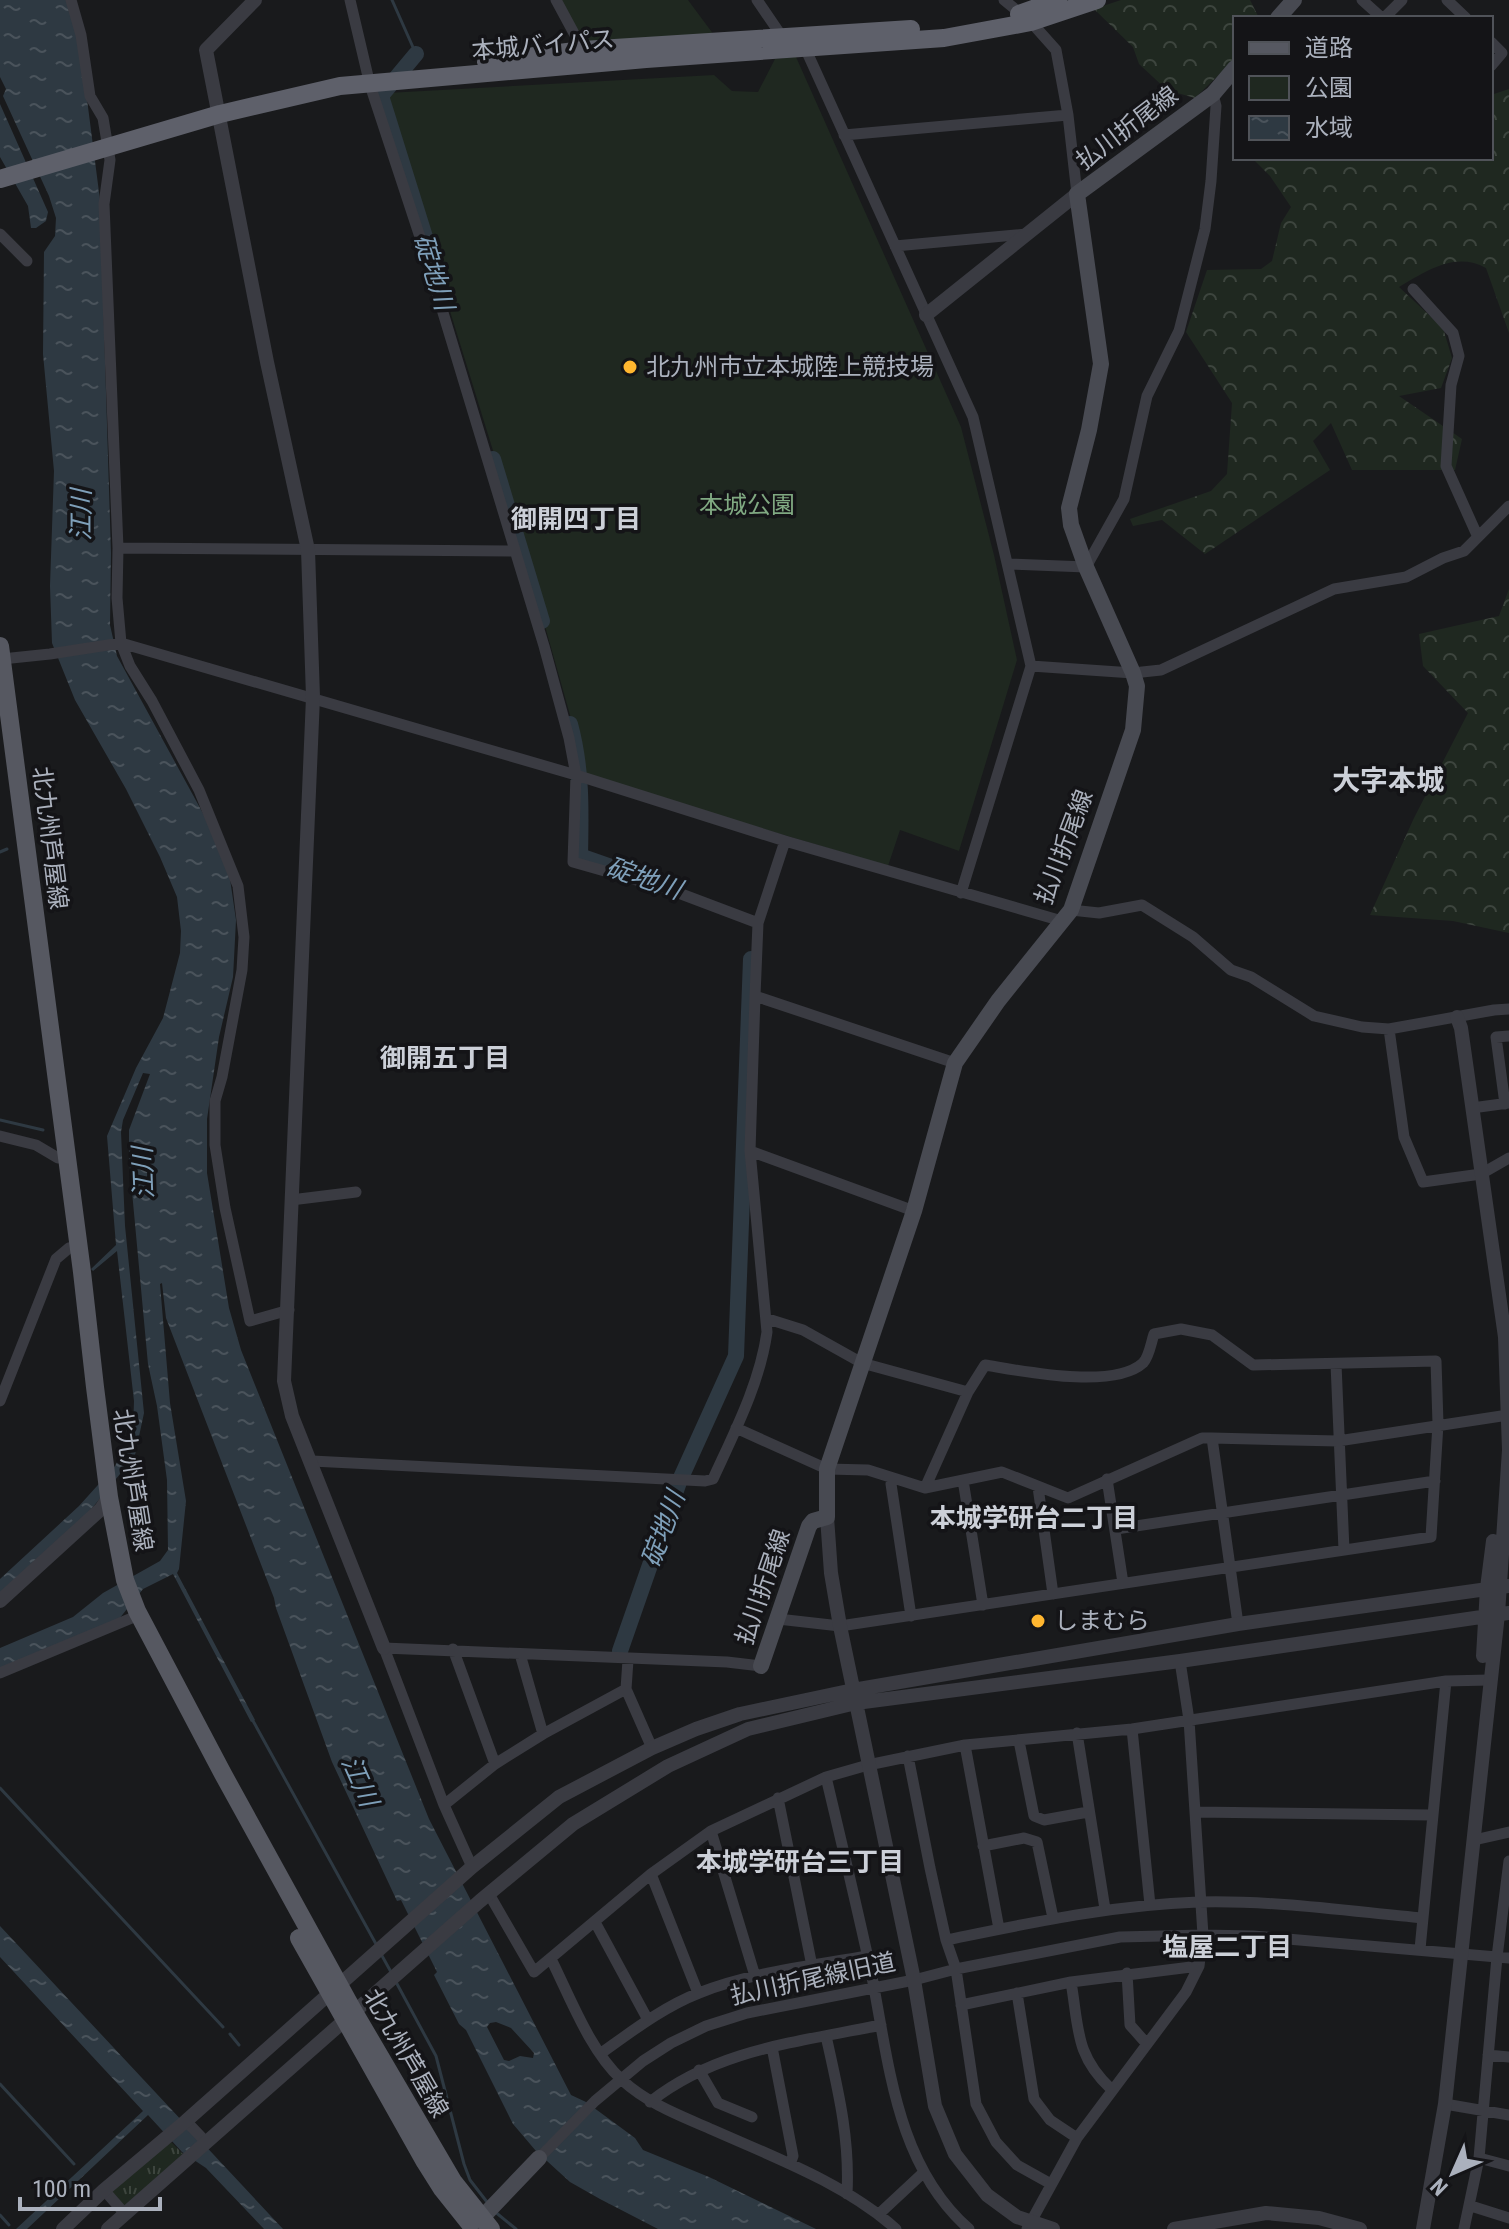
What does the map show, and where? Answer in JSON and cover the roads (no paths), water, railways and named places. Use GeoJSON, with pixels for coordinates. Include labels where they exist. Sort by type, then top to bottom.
{"type":"FeatureCollection","features":[{"type":"Feature","properties":{"kind":"highway","name":"本城バイパス"},"geometry":{"type":"LineString","coordinates":[[2,172],[106,137],[219,109],[369,79],[583,50],[783,38],[1026,18],[1058,0]]}},
{"type":"Feature","properties":{"kind":"highway","name":"本城バイパス"},"geometry":{"type":"LineString","coordinates":[[407,74],[806,50],[944,38],[1097,0]]}},
{"type":"Feature","properties":{"kind":"main road"},"geometry":{"type":"LineString","coordinates":[[1280,16],[1294,0]]}},
{"type":"Feature","properties":{"kind":"main road","name":"払川折尾線"},"geometry":{"type":"LineString","coordinates":[[761,1666],[809,1526],[813,1521],[827,1517],[827,1469],[914,1211],[955,1063],[998,1001],[1066,915],[1133,730],[1137,686],[1086,567],[1071,525],[1069,508],[1089,430],[1101,364],[1077,194],[1213,94],[1233,70]]}},
{"type":"Feature","properties":{"kind":"main road","name":"北九州芦屋線"},"geometry":{"type":"LineString","coordinates":[[1,653],[3,730],[58,1158],[74,1247]]}},
{"type":"Feature","properties":{"kind":"main road","name":"北九州芦屋線"},"geometry":{"type":"LineString","coordinates":[[3,730],[74,1247],[105,1503],[121,1582],[134,1615],[425,2162],[442,2189],[478,2227]]}},
{"type":"Feature","properties":{"kind":"main road"},"geometry":{"type":"LineString","coordinates":[[478,2227],[541,2157]]}},
{"type":"Feature","properties":{"kind":"street"},"geometry":{"type":"LineString","coordinates":[[71,0],[81,35],[90,96],[103,118],[110,169],[104,204],[121,643],[130,666],[199,790],[234,869],[244,937],[242,970],[215,1101],[215,1145],[225,1208],[250,1321],[289,1310]]}},
{"type":"Feature","properties":{"kind":"street"},"geometry":{"type":"LineString","coordinates":[[255,0],[206,50],[267,362],[308,550],[313,697],[284,1381],[292,1416],[469,1870]]}},
{"type":"Feature","properties":{"kind":"street"},"geometry":{"type":"LineString","coordinates":[[350,0],[369,79],[421,240],[565,722],[576,775],[573,862],[668,889],[758,923]]}},
{"type":"Feature","properties":{"kind":"street"},"geometry":{"type":"LineString","coordinates":[[556,0],[583,50]]}},
{"type":"Feature","properties":{"kind":"street"},"geometry":{"type":"LineString","coordinates":[[757,0],[783,38]]}},
{"type":"Feature","properties":{"kind":"street"},"geometry":{"type":"LineString","coordinates":[[926,315],[1077,194],[1068,115],[1056,50],[1004,0]]}},
{"type":"Feature","properties":{"kind":"street"},"geometry":{"type":"LineString","coordinates":[[1362,0],[1386,16]]}},
{"type":"Feature","properties":{"kind":"street"},"geometry":{"type":"LineString","coordinates":[[1388,16],[1402,0]]}},
{"type":"Feature","properties":{"kind":"street"},"geometry":{"type":"LineString","coordinates":[[1447,0],[1464,16]]}},
{"type":"Feature","properties":{"kind":"street"},"geometry":{"type":"LineString","coordinates":[[1493,44],[1502,53],[1493,64]]}},
{"type":"Feature","properties":{"kind":"street"},"geometry":{"type":"LineString","coordinates":[[806,50],[973,417],[1031,666],[961,893]]}},
{"type":"Feature","properties":{"kind":"street"},"geometry":{"type":"LineString","coordinates":[[1009,564],[1086,567],[1124,499],[1147,396],[1179,331],[1205,229],[1216,106],[1213,94]]}},
{"type":"Feature","properties":{"kind":"street"},"geometry":{"type":"LineString","coordinates":[[844,135],[1068,115]]}},
{"type":"Feature","properties":{"kind":"street"},"geometry":{"type":"LineString","coordinates":[[895,246],[1028,234]]}},
{"type":"Feature","properties":{"kind":"street"},"geometry":{"type":"LineString","coordinates":[[2,240],[27,261]]}},
{"type":"Feature","properties":{"kind":"street"},"geometry":{"type":"LineString","coordinates":[[1413,289],[1453,333],[1459,356],[1451,385],[1446,466],[1477,535]]}},
{"type":"Feature","properties":{"kind":"street"},"geometry":{"type":"LineString","coordinates":[[1031,666],[1133,673],[1161,670],[1334,589],[1406,577],[1464,551],[1509,506]]}},
{"type":"Feature","properties":{"kind":"street"},"geometry":{"type":"LineString","coordinates":[[118,548],[515,551]]}},
{"type":"Feature","properties":{"kind":"street"},"geometry":{"type":"LineString","coordinates":[[1,653],[50,654],[121,643],[576,775],[961,893],[1066,915],[1142,905],[1193,937],[1231,970],[1251,977],[1314,1016],[1362,1027],[1389,1029],[1509,1009]]}},
{"type":"Feature","properties":{"kind":"street"},"geometry":{"type":"LineString","coordinates":[[312,1461],[713,1479],[765,1351],[768,1319],[750,1151],[755,996],[758,923],[785,841]]}},
{"type":"Feature","properties":{"kind":"street"},"geometry":{"type":"LineString","coordinates":[[755,996],[955,1063]]}},
{"type":"Feature","properties":{"kind":"street"},"geometry":{"type":"LineString","coordinates":[[1457,1017],[1472,1108],[1478,1174]]}},
{"type":"Feature","properties":{"kind":"street"},"geometry":{"type":"LineString","coordinates":[[1457,1017],[1454,1029],[1505,1337],[1507,1520],[1498,1587]]}},
{"type":"Feature","properties":{"kind":"street"},"geometry":{"type":"LineString","coordinates":[[1389,1029],[1404,1137],[1423,1182],[1478,1174],[1509,1158]]}},
{"type":"Feature","properties":{"kind":"street"},"geometry":{"type":"LineString","coordinates":[[1472,1108],[1507,1103],[1496,1037],[1509,1036]]}},
{"type":"Feature","properties":{"kind":"street"},"geometry":{"type":"LineString","coordinates":[[0,1136],[36,1145],[58,1158]]}},
{"type":"Feature","properties":{"kind":"street"},"geometry":{"type":"LineString","coordinates":[[750,1151],[914,1211]]}},
{"type":"Feature","properties":{"kind":"street"},"geometry":{"type":"LineString","coordinates":[[291,1200],[356,1192]]}},
{"type":"Feature","properties":{"kind":"street"},"geometry":{"type":"LineString","coordinates":[[0,1401],[56,1259],[74,1247]]}},
{"type":"Feature","properties":{"kind":"street"},"geometry":{"type":"LineString","coordinates":[[768,1319],[803,1330],[862,1363],[968,1392]]}},
{"type":"Feature","properties":{"kind":"street"},"geometry":{"type":"LineString","coordinates":[[778,1619],[840,1626],[1431,1537],[1438,1424],[1436,1361],[1253,1365],[1212,1335],[1181,1329],[1154,1334],[1145,1361],[1126,1373],[1064,1377],[985,1365],[968,1392],[925,1488]]}},
{"type":"Feature","properties":{"kind":"street"},"geometry":{"type":"LineString","coordinates":[[1336,1364],[1344,1550]]}},
{"type":"Feature","properties":{"kind":"street"},"geometry":{"type":"LineString","coordinates":[[736,1428],[827,1469],[868,1470],[925,1488],[1002,1472],[1068,1498],[1202,1438],[1338,1441],[1505,1416]]}},
{"type":"Feature","properties":{"kind":"street"},"geometry":{"type":"LineString","coordinates":[[1423,2229],[1445,2104],[1485,1680],[1498,1614],[1496,1519],[1505,1416]]}},
{"type":"Feature","properties":{"kind":"street"},"geometry":{"type":"LineString","coordinates":[[1212,1438],[1238,1624]]}},
{"type":"Feature","properties":{"kind":"street"},"geometry":{"type":"LineString","coordinates":[[893,1478],[891,1484],[911,1616]]}},
{"type":"Feature","properties":{"kind":"street"},"geometry":{"type":"LineString","coordinates":[[1107,1479],[1123,1583]]}},
{"type":"Feature","properties":{"kind":"street"},"geometry":{"type":"LineString","coordinates":[[963,1480],[983,1605]]}},
{"type":"Feature","properties":{"kind":"street"},"geometry":{"type":"LineString","coordinates":[[1116,1529],[1435,1481]]}},
{"type":"Feature","properties":{"kind":"street"},"geometry":{"type":"LineString","coordinates":[[1038,1487],[1053,1594]]}},
{"type":"Feature","properties":{"kind":"street"},"geometry":{"type":"LineString","coordinates":[[0,1601],[105,1503]]}},
{"type":"Feature","properties":{"kind":"street","name":"払川折尾線旧道"},"geometry":{"type":"LineString","coordinates":[[541,2157],[643,2061],[706,2026],[747,2013],[914,1980],[840,1626],[831,1573],[827,1517]]}},
{"type":"Feature","properties":{"kind":"street"},"geometry":{"type":"LineString","coordinates":[[63,2229],[469,1870],[559,1797],[652,1748],[740,1714],[855,1696],[1238,1624],[1498,1587]]}},
{"type":"Feature","properties":{"kind":"street"},"geometry":{"type":"LineString","coordinates":[[108,2229],[484,1898],[573,1824],[668,1766],[748,1729],[855,1696],[1180,1661],[1498,1614]]}},
{"type":"Feature","properties":{"kind":"street"},"geometry":{"type":"LineString","coordinates":[[0,1673],[134,1615]]}},
{"type":"Feature","properties":{"kind":"street"},"geometry":{"type":"LineString","coordinates":[[384,1648],[761,1666]]}},
{"type":"Feature","properties":{"kind":"street"},"geometry":{"type":"LineString","coordinates":[[453,1649],[495,1764]]}},
{"type":"Feature","properties":{"kind":"street"},"geometry":{"type":"LineString","coordinates":[[520,1654],[543,1734]]}},
{"type":"Feature","properties":{"kind":"street"},"geometry":{"type":"LineString","coordinates":[[628,1660],[626,1689],[652,1748]]}},
{"type":"Feature","properties":{"kind":"street"},"geometry":{"type":"LineString","coordinates":[[1029,2225],[1077,2138],[1186,1992],[1199,1966],[1203,1935],[1202,1902],[1189,1720],[1180,1661]]}},
{"type":"Feature","properties":{"kind":"street"},"geometry":{"type":"LineString","coordinates":[[484,1898],[534,1972],[651,1874],[711,1831],[826,1777],[965,1745],[1132,1729],[1446,1681],[1485,1680]]}},
{"type":"Feature","properties":{"kind":"street"},"geometry":{"type":"LineString","coordinates":[[1458,1953],[1474,1840],[1485,1680]]}},
{"type":"Feature","properties":{"kind":"street"},"geometry":{"type":"LineString","coordinates":[[1420,1949],[1446,1681]]}},
{"type":"Feature","properties":{"kind":"street"},"geometry":{"type":"LineString","coordinates":[[444,1805],[495,1764],[626,1689]]}},
{"type":"Feature","properties":{"kind":"street"},"geometry":{"type":"LineString","coordinates":[[1132,1729],[1150,1905]]}},
{"type":"Feature","properties":{"kind":"street"},"geometry":{"type":"LineString","coordinates":[[1077,1733],[1105,1909]]}},
{"type":"Feature","properties":{"kind":"street"},"geometry":{"type":"LineString","coordinates":[[1019,1741],[1034,1816],[1044,1820],[1088,1812]]}},
{"type":"Feature","properties":{"kind":"street"},"geometry":{"type":"LineString","coordinates":[[965,1745],[999,1929]]}},
{"type":"Feature","properties":{"kind":"street"},"geometry":{"type":"LineString","coordinates":[[908,1756],[946,1940],[956,1969],[976,2104],[996,2142],[1017,2165],[1051,2184]]}},
{"type":"Feature","properties":{"kind":"street"},"geometry":{"type":"LineString","coordinates":[[826,1777],[900,2117],[923,2173],[953,2216],[969,2229]]}},
{"type":"Feature","properties":{"kind":"street"},"geometry":{"type":"LineString","coordinates":[[778,1798],[812,1966]]}},
{"type":"Feature","properties":{"kind":"street"},"geometry":{"type":"LineString","coordinates":[[1195,1812],[1431,1815]]}},
{"type":"Feature","properties":{"kind":"street"},"geometry":{"type":"LineString","coordinates":[[711,1831],[755,1976]]}},
{"type":"Feature","properties":{"kind":"street"},"geometry":{"type":"LineString","coordinates":[[1474,1840],[1509,1832]]}},
{"type":"Feature","properties":{"kind":"street"},"geometry":{"type":"LineString","coordinates":[[983,1846],[1024,1838],[1037,1842],[1053,1918]]}},
{"type":"Feature","properties":{"kind":"street"},"geometry":{"type":"LineString","coordinates":[[1464,2229],[1479,2158],[1494,1999],[1503,1958],[1509,1861]]}},
{"type":"Feature","properties":{"kind":"street"},"geometry":{"type":"LineString","coordinates":[[651,1874],[698,1993]]}},
{"type":"Feature","properties":{"kind":"street"},"geometry":{"type":"LineString","coordinates":[[946,1940],[1105,1909],[1202,1902],[1258,1903],[1423,1918]]}},
{"type":"Feature","properties":{"kind":"street"},"geometry":{"type":"LineString","coordinates":[[595,1922],[648,2020]]}},
{"type":"Feature","properties":{"kind":"street"},"geometry":{"type":"LineString","coordinates":[[1053,2229],[1029,2225],[987,2195],[955,2154],[935,2106],[914,1980],[1120,1937],[1253,1936],[1503,1958]]}},
{"type":"Feature","properties":{"kind":"street"},"geometry":{"type":"LineString","coordinates":[[600,2054],[648,2020],[698,1993],[755,1976],[867,1956]]}},
{"type":"Feature","properties":{"kind":"street"},"geometry":{"type":"LineString","coordinates":[[551,1959],[600,2054],[621,2079],[650,2102],[790,2164],[847,2194],[896,2229]]}},
{"type":"Feature","properties":{"kind":"street"},"geometry":{"type":"LineString","coordinates":[[961,2005],[1071,1982],[1199,1966]]}},
{"type":"Feature","properties":{"kind":"street"},"geometry":{"type":"LineString","coordinates":[[1127,1973],[1130,2025],[1146,2043]]}},
{"type":"Feature","properties":{"kind":"street"},"geometry":{"type":"LineString","coordinates":[[1071,1982],[1083,2056],[1094,2073],[1111,2089]]}},
{"type":"Feature","properties":{"kind":"street"},"geometry":{"type":"LineString","coordinates":[[1017,1993],[1034,2099],[1050,2120],[1077,2138]]}},
{"type":"Feature","properties":{"kind":"street"},"geometry":{"type":"LineString","coordinates":[[1494,1999],[1509,2000]]}},
{"type":"Feature","properties":{"kind":"street"},"geometry":{"type":"LineString","coordinates":[[650,2102],[670,2086],[699,2070],[734,2056],[881,2025]]}},
{"type":"Feature","properties":{"kind":"street"},"geometry":{"type":"LineString","coordinates":[[826,2036],[847,2131],[847,2194]]}},
{"type":"Feature","properties":{"kind":"street"},"geometry":{"type":"LineString","coordinates":[[772,2047],[793,2156],[790,2164]]}},
{"type":"Feature","properties":{"kind":"street"},"geometry":{"type":"LineString","coordinates":[[1488,2055],[1509,2057]]}},
{"type":"Feature","properties":{"kind":"street"},"geometry":{"type":"LineString","coordinates":[[699,2070],[718,2103],[752,2117]]}},
{"type":"Feature","properties":{"kind":"street"},"geometry":{"type":"LineString","coordinates":[[1445,2104],[1509,2115]]}},
{"type":"Feature","properties":{"kind":"street"},"geometry":{"type":"LineString","coordinates":[[186,2121],[205,2141]]}},
{"type":"Feature","properties":{"kind":"street"},"geometry":{"type":"LineString","coordinates":[[1479,2158],[1509,2166]]}},
{"type":"Feature","properties":{"kind":"street"},"geometry":{"type":"LineString","coordinates":[[879,2214],[923,2173]]}},
{"type":"Feature","properties":{"kind":"street"},"geometry":{"type":"LineString","coordinates":[[104,2190],[125,2214]]}},
{"type":"Feature","properties":{"kind":"street"},"geometry":{"type":"LineString","coordinates":[[1471,2206],[1509,2218]]}},
{"type":"Feature","properties":{"kind":"street"},"geometry":{"type":"LineString","coordinates":[[1174,2229],[1266,2213],[1319,2218],[1360,2229]]}},
{"type":"Feature","properties":{"kind":"water","name":"江川"},"geometry":{"type":"Polygon","coordinates":[[[0,0],[66,0],[80,45],[100,200],[111,553],[110,625],[117,656],[217,839],[230,879],[236,920],[233,977],[219,1037],[207,1119],[207,1173],[229,1308],[241,1350],[429,1819],[571,2095],[586,2102],[635,2138],[643,2150],[709,2177],[816,2229],[658,2229],[570,2182],[536,2151],[513,2124],[466,2030],[459,2024],[434,1975],[437,1972],[401,1900],[397,1901],[332,1762],[274,1598],[166,1318],[162,1283],[170,1403],[186,1501],[177,1573],[255,1720],[251,1722],[173,1574],[143,1589],[119,1619],[0,1670],[0,1648],[73,1617],[103,1593],[160,1561],[168,1550],[167,1480],[148,1364],[129,1159],[129,1130],[150,1074],[143,1073],[121,1132],[125,1226],[144,1413],[135,1455],[88,1513],[0,1594],[0,1579],[79,1506],[115,1466],[133,1432],[134,1401],[117,1251],[93,1271],[91,1269],[116,1245],[107,1136],[136,1068],[163,1018],[180,953],[181,931],[177,897],[160,857],[126,789],[75,700],[52,643],[50,586],[54,471],[43,354],[44,252],[55,236],[56,218],[3,96],[6,89],[0,77],[0,0]],[[496,2022],[487,2027],[504,2060],[520,2056],[533,2058],[534,2053],[511,2028],[496,2022]]]}},
{"type":"Feature","properties":{"kind":"water"},"geometry":{"type":"Polygon","coordinates":[[[0,104],[48,212],[46,221],[36,228],[31,228],[28,206],[0,157],[0,104]]]}},
{"type":"Feature","properties":{"kind":"water"},"geometry":{"type":"Polygon","coordinates":[[[0,1926],[283,2229],[264,2229],[206,2168],[182,2152],[148,2115],[27,2229],[16,2229],[143,2111],[0,1957],[0,1926]]]}},
{"type":"Feature","properties":{"kind":"waterway","name":"碇地川"},"geometry":{"type":"LineString","coordinates":[[392,0],[416,54]]}},
{"type":"Feature","properties":{"kind":"waterway","name":"碇地川"},"geometry":{"type":"LineString","coordinates":[[416,54],[381,96],[430,253]]}},
{"type":"Feature","properties":{"kind":"waterway","name":"碇地川"},"geometry":{"type":"LineString","coordinates":[[493,459],[542,621]]}},
{"type":"Feature","properties":{"kind":"waterway","name":"碇地川"},"geometry":{"type":"LineString","coordinates":[[570,724],[579,773],[580,856],[640,877]]}},
{"type":"Feature","properties":{"kind":"waterway"},"geometry":{"type":"LineString","coordinates":[[0,852],[7,849]]}},
{"type":"Feature","properties":{"kind":"waterway","name":"碇地川"},"geometry":{"type":"LineString","coordinates":[[620,1651],[679,1482],[736,1356],[751,959]]}},
{"type":"Feature","properties":{"kind":"waterway"},"geometry":{"type":"LineString","coordinates":[[0,1120],[43,1130]]}},
{"type":"Feature","properties":{"kind":"waterway"},"geometry":{"type":"LineString","coordinates":[[252,1719],[376,1944]]}},
{"type":"Feature","properties":{"kind":"waterway"},"geometry":{"type":"LineString","coordinates":[[0,1788],[223,2027]]}},
{"type":"Feature","properties":{"kind":"waterway"},"geometry":{"type":"LineString","coordinates":[[381,1954],[391,1972]]}},
{"type":"Feature","properties":{"kind":"waterway"},"geometry":{"type":"LineString","coordinates":[[396,1982],[436,2056],[464,2164],[470,2180],[487,2202]]}},
{"type":"Feature","properties":{"kind":"waterway"},"geometry":{"type":"LineString","coordinates":[[230,2034],[239,2045]]}},
{"type":"Feature","properties":{"kind":"waterway"},"geometry":{"type":"LineString","coordinates":[[0,2084],[74,2164]]}},
{"type":"Feature","properties":{"kind":"waterway"},"geometry":{"type":"LineString","coordinates":[[494,2211],[516,2229]]}},
{"type":"Feature","properties":{"kind":"waterway"},"geometry":{"type":"LineString","coordinates":[[0,2215],[9,2225]]}},
{"type":"Feature","properties":{"kind":"place","name":"北九州市立本城陸上競技場"},"geometry":{"type":"Point","coordinates":[630,367]}},
{"type":"Feature","properties":{"kind":"place","name":"しまむら"},"geometry":{"type":"Point","coordinates":[1038,1621]}},
{"type":"Feature","properties":{"kind":"district","name":"御開四丁目"},"geometry":{"type":"Point","coordinates":[576,519]}},
{"type":"Feature","properties":{"kind":"district","name":"大字本城"},"geometry":{"type":"Point","coordinates":[1388,780]}},
{"type":"Feature","properties":{"kind":"district","name":"御開五丁目"},"geometry":{"type":"Point","coordinates":[445,1058]}},
{"type":"Feature","properties":{"kind":"district","name":"本城学研台二丁目"},"geometry":{"type":"Point","coordinates":[1034,1518]}},
{"type":"Feature","properties":{"kind":"district","name":"本城学研台三丁目"},"geometry":{"type":"Point","coordinates":[800,1862]}},
{"type":"Feature","properties":{"kind":"district","name":"塩屋二丁目"},"geometry":{"type":"Point","coordinates":[1227,1947]}},
{"type":"Feature","properties":{"kind":"park label","name":"本城公園"},"geometry":{"type":"Point","coordinates":[747,505]}}]}
